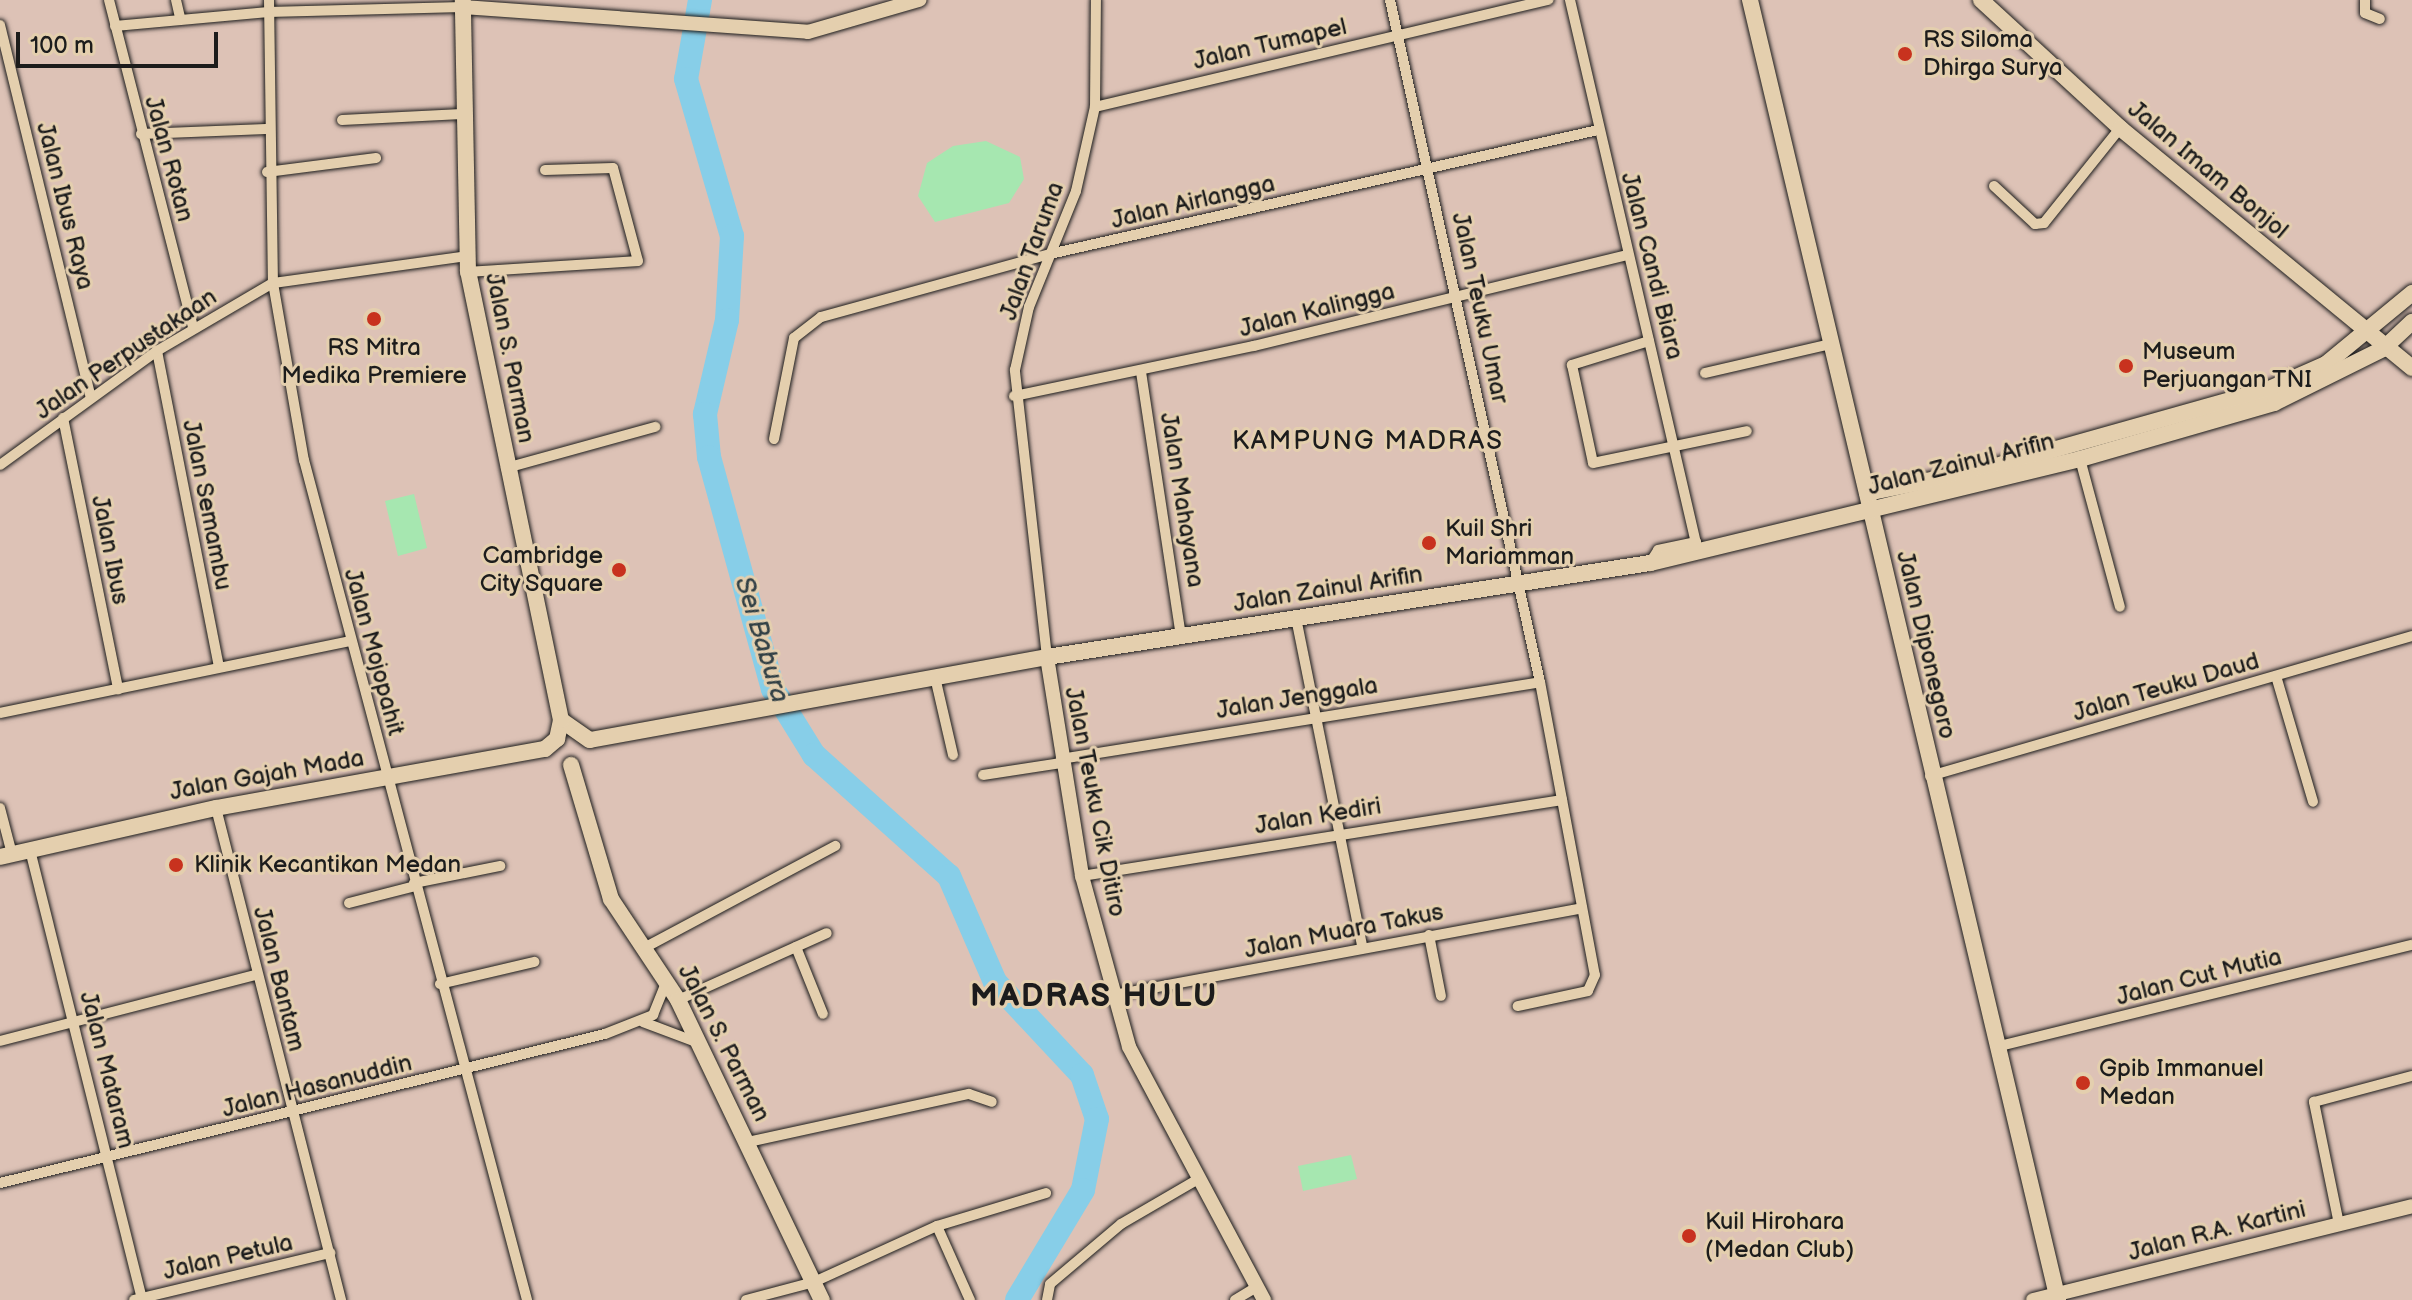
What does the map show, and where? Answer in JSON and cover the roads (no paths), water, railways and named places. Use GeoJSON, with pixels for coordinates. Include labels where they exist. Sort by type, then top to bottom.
{"type":"FeatureCollection","features":[{"type":"Feature","properties":{"kind":"main road","name":"Jalan Diponegoro"},"geometry":{"type":"LineString","coordinates":[[1750,0],[1872,512],[1930,776],[2057,1297]]}},
{"type":"Feature","properties":{"kind":"main road","name":"Jalan Imam Bonjol"},"geometry":{"type":"LineString","coordinates":[[1981,0],[2120,128],[2383,349],[2412,368]]}},
{"type":"Feature","properties":{"kind":"main road","name":"Jalan S. Parman"},"geometry":{"type":"LineString","coordinates":[[463,3],[462,114],[468,264],[506,468],[561,720]]}},
{"type":"Feature","properties":{"kind":"main road","name":"Jalan Zainul Arifin"},"geometry":{"type":"LineString","coordinates":[[590,740],[1047,657],[1650,563],[1697,547],[1872,512],[2080,459],[2108,443],[2269,389],[2326,364],[2367,335],[2412,293]]}},
{"type":"Feature","properties":{"kind":"main road","name":"Jalan Zainul Arifin"},"geometry":{"type":"LineString","coordinates":[[1867,493],[2108,443],[2274,403],[2383,349],[2412,322]]}},
{"type":"Feature","properties":{"kind":"main road"},"geometry":{"type":"LineString","coordinates":[[561,720],[590,740],[571,765],[545,749],[561,720]]}},
{"type":"Feature","properties":{"kind":"main road","name":"Jalan Gajah Mada"},"geometry":{"type":"LineString","coordinates":[[6,855],[216,808],[545,749]]}},
{"type":"Feature","properties":{"kind":"main road","name":"Jalan S. Parman"},"geometry":{"type":"LineString","coordinates":[[571,765],[611,899],[678,1000],[822,1300]]}},
{"type":"Feature","properties":{"kind":"street","name":"Jalan Rotan"},"geometry":{"type":"LineString","coordinates":[[109,0],[193,328]]}},
{"type":"Feature","properties":{"kind":"street"},"geometry":{"type":"LineString","coordinates":[[176,0],[180,17]]}},
{"type":"Feature","properties":{"kind":"street"},"geometry":{"type":"LineString","coordinates":[[115,26],[268,6],[463,3],[677,26],[808,32],[919,0]]}},
{"type":"Feature","properties":{"kind":"street","name":"Jalan Taruma"},"geometry":{"type":"LineString","coordinates":[[1047,657],[1014,396],[1029,307],[1076,191],[1095,107],[1096,0]]}},
{"type":"Feature","properties":{"kind":"street","name":"Jalan Teuku Umar"},"geometry":{"type":"LineString","coordinates":[[1390,0],[1459,297],[1517,585],[1540,682],[1595,975],[1588,991],[1518,1006]]}},
{"type":"Feature","properties":{"kind":"street","name":"Jalan Tumapel"},"geometry":{"type":"LineString","coordinates":[[1095,107],[1549,0]]}},
{"type":"Feature","properties":{"kind":"street","name":"Jalan Candi Biara"},"geometry":{"type":"LineString","coordinates":[[1570,0],[1697,547]]}},
{"type":"Feature","properties":{"kind":"street"},"geometry":{"type":"LineString","coordinates":[[2365,0],[2365,13],[2380,19]]}},
{"type":"Feature","properties":{"kind":"street","name":"Jalan Mojopahit"},"geometry":{"type":"LineString","coordinates":[[268,6],[266,129],[273,283],[304,460],[440,984],[527,1300]]}},
{"type":"Feature","properties":{"kind":"street","name":"Jalan Ibus Raya"},"geometry":{"type":"LineString","coordinates":[[0,25],[91,397]]}},
{"type":"Feature","properties":{"kind":"street"},"geometry":{"type":"LineString","coordinates":[[342,120],[462,114]]}},
{"type":"Feature","properties":{"kind":"street"},"geometry":{"type":"LineString","coordinates":[[1994,186],[2041,224],[2120,128]]}},
{"type":"Feature","properties":{"kind":"street"},"geometry":{"type":"LineString","coordinates":[[141,134],[266,129]]}},
{"type":"Feature","properties":{"kind":"street","name":"Jalan Airlangga"},"geometry":{"type":"LineString","coordinates":[[774,439],[783,370],[801,330],[821,317],[1050,254],[1598,130]]}},
{"type":"Feature","properties":{"kind":"street"},"geometry":{"type":"LineString","coordinates":[[267,172],[376,158]]}},
{"type":"Feature","properties":{"kind":"street","name":"Jalan Perpustakaan"},"geometry":{"type":"LineString","coordinates":[[0,465],[157,351],[273,283],[468,264],[637,262],[613,168],[545,170]]}},
{"type":"Feature","properties":{"kind":"street","name":"Jalan Kalingga"},"geometry":{"type":"LineString","coordinates":[[1014,396],[1141,372],[1628,255]]}},
{"type":"Feature","properties":{"kind":"street"},"geometry":{"type":"LineString","coordinates":[[1649,341],[1572,365],[1591,460],[1675,448],[1747,431]]}},
{"type":"Feature","properties":{"kind":"street"},"geometry":{"type":"LineString","coordinates":[[1705,373],[1831,344]]}},
{"type":"Feature","properties":{"kind":"street","name":"Jalan Semambu"},"geometry":{"type":"LineString","coordinates":[[157,351],[219,667]]}},
{"type":"Feature","properties":{"kind":"street","name":"Jalan Mahayana"},"geometry":{"type":"LineString","coordinates":[[1141,372],[1181,635]]}},
{"type":"Feature","properties":{"kind":"street","name":"Jalan Ibus"},"geometry":{"type":"LineString","coordinates":[[63,418],[118,689]]}},
{"type":"Feature","properties":{"kind":"street"},"geometry":{"type":"LineString","coordinates":[[506,468],[655,427]]}},
{"type":"Feature","properties":{"kind":"street"},"geometry":{"type":"LineString","coordinates":[[2080,459],[2120,607]]}},
{"type":"Feature","properties":{"kind":"street"},"geometry":{"type":"LineString","coordinates":[[1296,618],[1318,713],[1362,946]]}},
{"type":"Feature","properties":{"kind":"street","name":"Jalan Teuku Daud"},"geometry":{"type":"LineString","coordinates":[[1930,776],[2412,636]]}},
{"type":"Feature","properties":{"kind":"street"},"geometry":{"type":"LineString","coordinates":[[0,713],[350,641]]}},
{"type":"Feature","properties":{"kind":"street","name":"Jalan Teuku Cik Ditiro"},"geometry":{"type":"LineString","coordinates":[[1047,657],[1061,761],[1082,876],[1129,1047],[1195,1181],[1260,1294]]}},
{"type":"Feature","properties":{"kind":"street"},"geometry":{"type":"LineString","coordinates":[[2276,676],[2313,802]]}},
{"type":"Feature","properties":{"kind":"street"},"geometry":{"type":"LineString","coordinates":[[935,677],[953,755]]}},
{"type":"Feature","properties":{"kind":"street","name":"Jalan Jenggala"},"geometry":{"type":"LineString","coordinates":[[983,775],[1318,713],[1540,682]]}},
{"type":"Feature","properties":{"kind":"street","name":"Jalan Kediri"},"geometry":{"type":"LineString","coordinates":[[1082,876],[1562,800]]}},
{"type":"Feature","properties":{"kind":"street"},"geometry":{"type":"LineString","coordinates":[[0,808],[6,855]]}},
{"type":"Feature","properties":{"kind":"street","name":"Jalan Bantam"},"geometry":{"type":"LineString","coordinates":[[216,808],[341,1300]]}},
{"type":"Feature","properties":{"kind":"street"},"geometry":{"type":"LineString","coordinates":[[644,948],[835,846]]}},
{"type":"Feature","properties":{"kind":"street","name":"Jalan Mataram"},"geometry":{"type":"LineString","coordinates":[[30,850],[75,1022],[139,1299]]}},
{"type":"Feature","properties":{"kind":"street"},"geometry":{"type":"LineString","coordinates":[[349,903],[414,884],[500,866]]}},
{"type":"Feature","properties":{"kind":"street","name":"Jalan Muara Takus"},"geometry":{"type":"LineString","coordinates":[[1114,995],[1362,946],[1582,908]]}},
{"type":"Feature","properties":{"kind":"street"},"geometry":{"type":"LineString","coordinates":[[678,1000],[827,933]]}},
{"type":"Feature","properties":{"kind":"street"},"geometry":{"type":"LineString","coordinates":[[1429,935],[1441,996]]}},
{"type":"Feature","properties":{"kind":"street","name":"Jalan Cut Mutia"},"geometry":{"type":"LineString","coordinates":[[1996,1047],[2412,945]]}},
{"type":"Feature","properties":{"kind":"street"},"geometry":{"type":"LineString","coordinates":[[796,947],[823,1014]]}},
{"type":"Feature","properties":{"kind":"street"},"geometry":{"type":"LineString","coordinates":[[440,984],[534,962]]}},
{"type":"Feature","properties":{"kind":"street"},"geometry":{"type":"LineString","coordinates":[[663,974],[666,998],[643,1022],[701,1046]]}},
{"type":"Feature","properties":{"kind":"street"},"geometry":{"type":"LineString","coordinates":[[0,1041],[256,975]]}},
{"type":"Feature","properties":{"kind":"street","name":"Jalan Hasanuddin"},"geometry":{"type":"LineString","coordinates":[[0,1183],[108,1159],[643,1022]]}},
{"type":"Feature","properties":{"kind":"street"},"geometry":{"type":"LineString","coordinates":[[2339,1224],[2314,1102],[2412,1076]]}},
{"type":"Feature","properties":{"kind":"street"},"geometry":{"type":"LineString","coordinates":[[748,1142],[969,1094],[992,1102]]}},
{"type":"Feature","properties":{"kind":"street"},"geometry":{"type":"LineString","coordinates":[[1047,1300],[1050,1284],[1121,1224],[1195,1181]]}},
{"type":"Feature","properties":{"kind":"street"},"geometry":{"type":"LineString","coordinates":[[746,1300],[814,1282],[937,1226],[1046,1193]]}},
{"type":"Feature","properties":{"kind":"street","name":"Jalan R.A. Kartini"},"geometry":{"type":"LineString","coordinates":[[2033,1300],[2057,1297],[2412,1206]]}},
{"type":"Feature","properties":{"kind":"street"},"geometry":{"type":"LineString","coordinates":[[937,1226],[970,1300]]}},
{"type":"Feature","properties":{"kind":"street","name":"Jalan Petula"},"geometry":{"type":"LineString","coordinates":[[139,1299],[330,1253]]}},
{"type":"Feature","properties":{"kind":"street"},"geometry":{"type":"LineString","coordinates":[[1235,1300],[1260,1294]]}},
{"type":"Feature","properties":{"kind":"waterway","name":"Sei Babura"},"geometry":{"type":"LineString","coordinates":[[700,0],[686,79],[732,236],[727,320],[705,414],[709,457],[773,689],[814,755],[949,876],[995,982],[1082,1075],[1097,1119],[1083,1190],[1017,1300]]}},
{"type":"Feature","properties":{"kind":"place","name":"RS Siloma Dhirga Surya"},"geometry":{"type":"Point","coordinates":[1905,54]}},
{"type":"Feature","properties":{"kind":"place","name":"RS Mitra Medika Premiere"},"geometry":{"type":"Point","coordinates":[374,319]}},
{"type":"Feature","properties":{"kind":"place","name":"Museum Perjuangan TNI"},"geometry":{"type":"Point","coordinates":[2126,366]}},
{"type":"Feature","properties":{"kind":"place","name":"Kuil Shri Mariamman"},"geometry":{"type":"Point","coordinates":[1429,543]}},
{"type":"Feature","properties":{"kind":"place","name":"Cambridge City Square"},"geometry":{"type":"Point","coordinates":[619,570]}},
{"type":"Feature","properties":{"kind":"place","name":"Klinik Kecantikan Medan"},"geometry":{"type":"Point","coordinates":[176,865]}},
{"type":"Feature","properties":{"kind":"place","name":"Gpib Immanuel Medan"},"geometry":{"type":"Point","coordinates":[2083,1083]}},
{"type":"Feature","properties":{"kind":"place","name":"Kuil Hirohara (Medan Club)"},"geometry":{"type":"Point","coordinates":[1689,1236]}},
{"type":"Feature","properties":{"kind":"district","name":"KAMPUNG MADRAS"},"geometry":{"type":"Point","coordinates":[1368,442]}},
{"type":"Feature","properties":{"kind":"district","name":"MADRAS HULU"},"geometry":{"type":"Point","coordinates":[1094,997]}}]}
